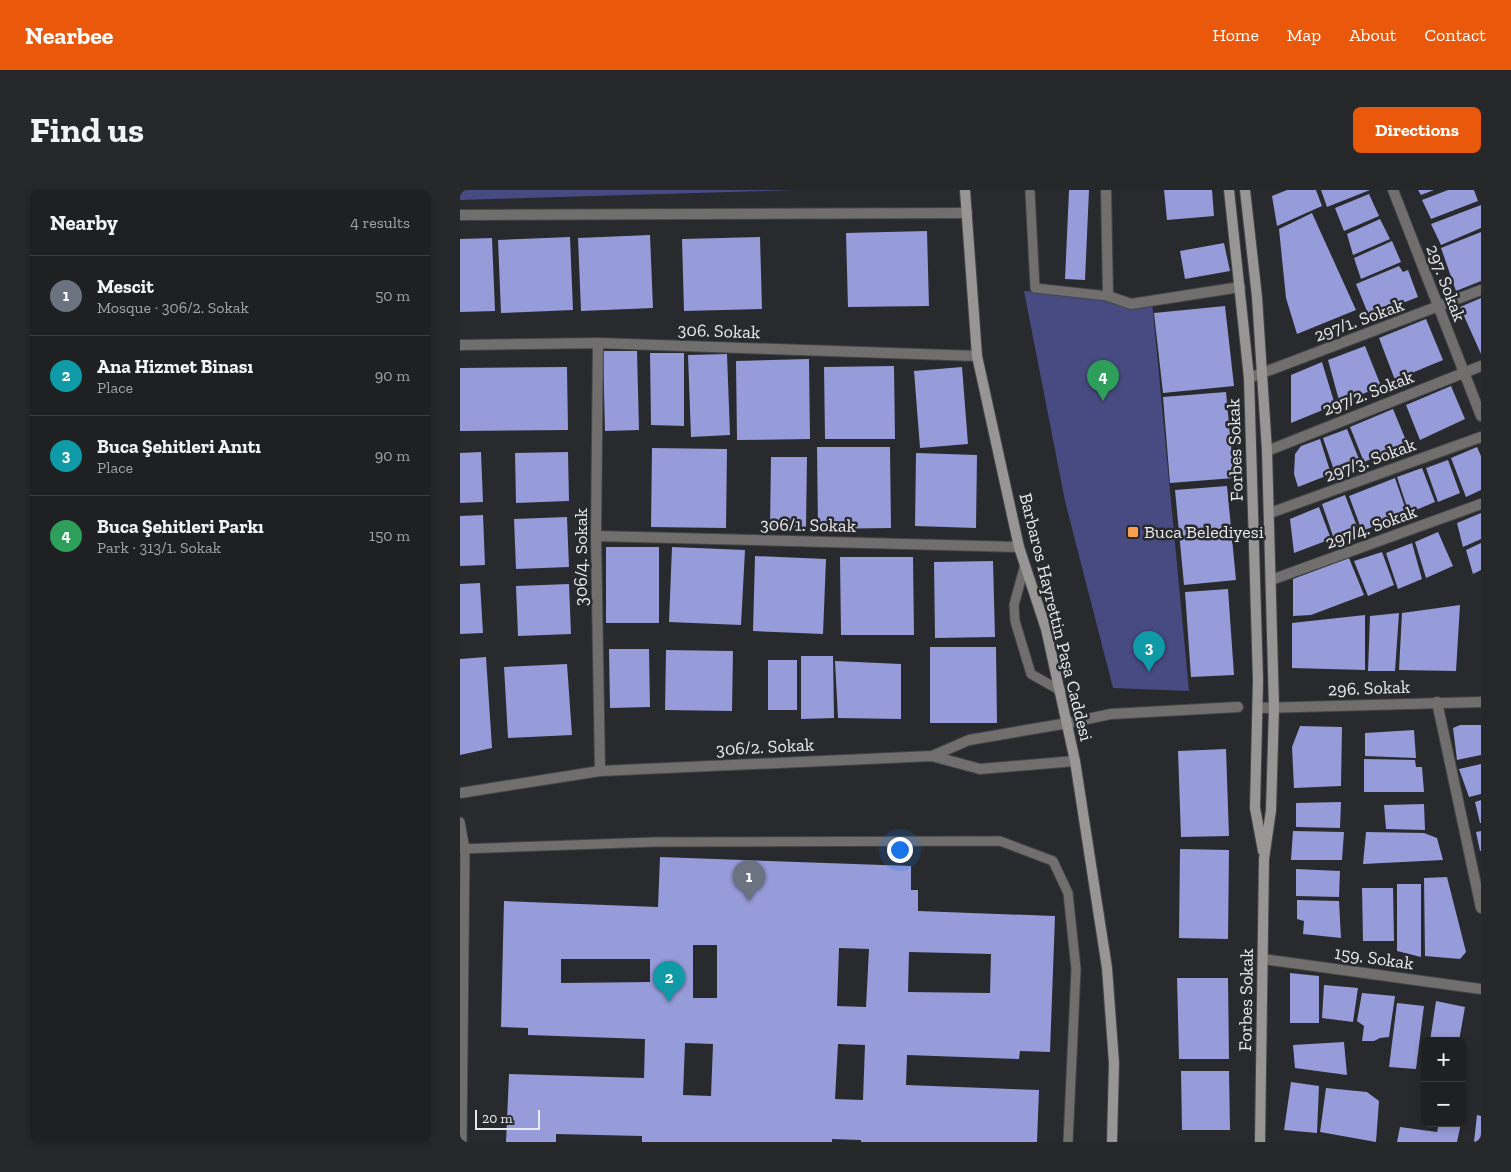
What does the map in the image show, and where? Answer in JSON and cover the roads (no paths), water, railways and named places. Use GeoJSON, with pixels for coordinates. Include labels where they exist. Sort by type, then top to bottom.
{"type":"FeatureCollection","features":[{"type":"Feature","properties":{"kind":"main road","name":"Barbaros Hayrettin Paşa Caddesi"},"geometry":{"type":"LineString","coordinates":[[965,190],[977,356],[1024,568],[1046,630],[1068,723],[1107,968],[1114,1063],[1112,1142]]}},
{"type":"Feature","properties":{"kind":"main road","name":"Forbes Sokak"},"geometry":{"type":"LineString","coordinates":[[1229,190],[1248,378],[1258,708],[1255,808],[1264,859]]}},
{"type":"Feature","properties":{"kind":"main road","name":"Forbes Sokak"},"geometry":{"type":"LineString","coordinates":[[1245,190],[1257,296],[1267,451],[1272,580],[1274,708],[1271,810],[1264,859],[1260,1142]]}},
{"type":"Feature","properties":{"kind":"street"},"geometry":{"type":"LineString","coordinates":[[1106,190],[1108,296],[1131,304],[1240,287]]}},
{"type":"Feature","properties":{"kind":"street","name":"297. Sokak"},"geometry":{"type":"LineString","coordinates":[[1392,190],[1481,416]]}},
{"type":"Feature","properties":{"kind":"street"},"geometry":{"type":"LineString","coordinates":[[460,215],[967,213]]}},
{"type":"Feature","properties":{"kind":"street","name":"297/1. Sokak"},"geometry":{"type":"LineString","coordinates":[[1248,378],[1439,308],[1481,290]]}},
{"type":"Feature","properties":{"kind":"street","name":"306. Sokak"},"geometry":{"type":"LineString","coordinates":[[460,345],[598,343],[977,356]]}},
{"type":"Feature","properties":{"kind":"street","name":"306/4. Sokak"},"geometry":{"type":"LineString","coordinates":[[598,343],[596,536],[600,771]]}},
{"type":"Feature","properties":{"kind":"street","name":"297/2. Sokak"},"geometry":{"type":"LineString","coordinates":[[1267,451],[1481,366]]}},
{"type":"Feature","properties":{"kind":"street","name":"297/3. Sokak"},"geometry":{"type":"LineString","coordinates":[[1270,513],[1481,437]]}},
{"type":"Feature","properties":{"kind":"street","name":"297/4. Sokak"},"geometry":{"type":"LineString","coordinates":[[1272,580],[1481,504]]}},
{"type":"Feature","properties":{"kind":"street","name":"306/1. Sokak"},"geometry":{"type":"LineString","coordinates":[[596,536],[1019,546]]}},
{"type":"Feature","properties":{"kind":"street"},"geometry":{"type":"LineString","coordinates":[[1437,702],[1481,908]]}},
{"type":"Feature","properties":{"kind":"street","name":"296. Sokak"},"geometry":{"type":"LineString","coordinates":[[1258,708],[1481,702]]}},
{"type":"Feature","properties":{"kind":"street","name":"306/2. Sokak"},"geometry":{"type":"LineString","coordinates":[[460,793],[600,771],[932,756],[970,740],[1111,714],[1238,707]]}},
{"type":"Feature","properties":{"kind":"street"},"geometry":{"type":"LineString","coordinates":[[932,756],[980,769],[1075,761]]}},
{"type":"Feature","properties":{"kind":"street","name":"159. Sokak"},"geometry":{"type":"LineString","coordinates":[[1263,959],[1481,989]]}},
{"type":"Feature","properties":{"kind":"lane"},"geometry":{"type":"LineString","coordinates":[[1030,192],[1035,288],[1108,296]]}},
{"type":"Feature","properties":{"kind":"lane"},"geometry":{"type":"LineString","coordinates":[[1024,568],[1014,605],[1015,621],[1031,674],[1061,691]]}},
{"type":"Feature","properties":{"kind":"lane"},"geometry":{"type":"LineString","coordinates":[[460,822],[462,849],[462,1142]]}},
{"type":"Feature","properties":{"kind":"lane"},"geometry":{"type":"LineString","coordinates":[[462,849],[654,842],[1000,841],[1053,861],[1068,893],[1076,969],[1068,1142]]}},
{"type":"Feature","properties":{"kind":"place","name":"Buca Şehitleri Parkı"},"geometry":{"type":"Point","coordinates":[1103,401]}},
{"type":"Feature","properties":{"kind":"place","name":"Buca Belediyesi"},"geometry":{"type":"Point","coordinates":[1133,532]}},
{"type":"Feature","properties":{"kind":"place","name":"Buca Şehitleri Anıtı"},"geometry":{"type":"Point","coordinates":[1149,672]}},
{"type":"Feature","properties":{"kind":"place","name":"Mescit"},"geometry":{"type":"Point","coordinates":[749,901]}},
{"type":"Feature","properties":{"kind":"place","name":"Ana Hizmet Binası"},"geometry":{"type":"Point","coordinates":[669,1002]}}]}
